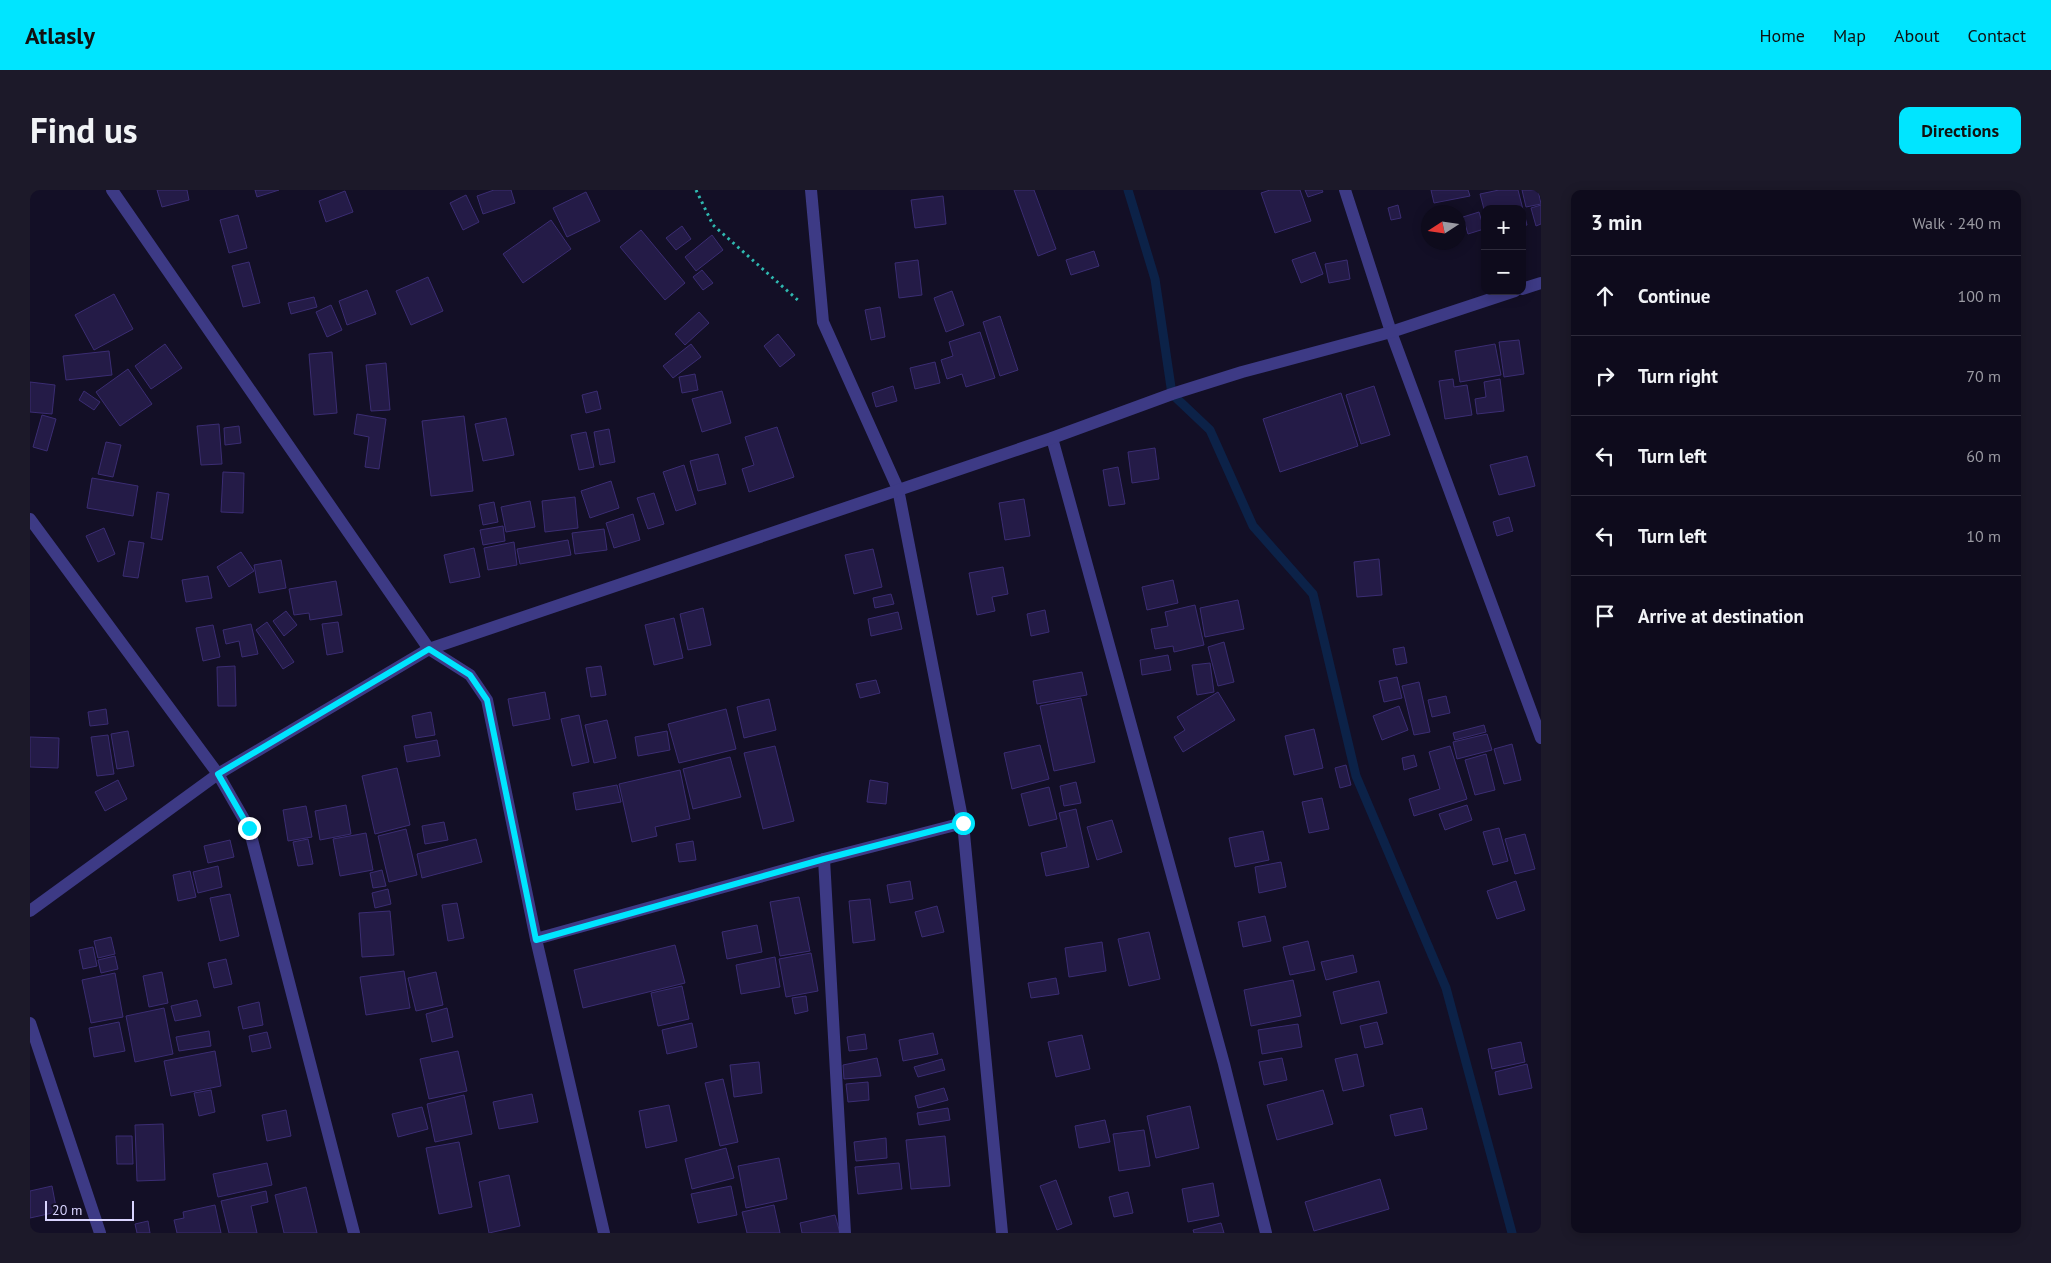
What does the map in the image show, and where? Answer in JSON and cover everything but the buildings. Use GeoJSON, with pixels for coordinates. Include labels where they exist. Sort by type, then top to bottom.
{"type":"FeatureCollection","features":[{"type":"Feature","properties":{"kind":"street"},"geometry":{"type":"LineString","coordinates":[[112,190],[429,649],[470,675],[487,700],[536,940],[604,1233]]}},
{"type":"Feature","properties":{"kind":"street"},"geometry":{"type":"LineString","coordinates":[[811,190],[823,322],[898,489],[963,823],[1002,1233]]}},
{"type":"Feature","properties":{"kind":"street"},"geometry":{"type":"LineString","coordinates":[[1345,190],[1391,332],[1541,738]]}},
{"type":"Feature","properties":{"kind":"street"},"geometry":{"type":"LineString","coordinates":[[1526,288],[1541,283]]}},
{"type":"Feature","properties":{"kind":"street"},"geometry":{"type":"LineString","coordinates":[[30,911],[218,774],[429,649],[1052,438],[1172,394],[1391,332],[1503,295]]}},
{"type":"Feature","properties":{"kind":"street"},"geometry":{"type":"LineString","coordinates":[[1052,438],[1224,1064],[1266,1233]]}},
{"type":"Feature","properties":{"kind":"street"},"geometry":{"type":"LineString","coordinates":[[30,519],[218,774],[249,828],[354,1233]]}},
{"type":"Feature","properties":{"kind":"street"},"geometry":{"type":"LineString","coordinates":[[536,940],[824,859],[963,823]]}},
{"type":"Feature","properties":{"kind":"street"},"geometry":{"type":"LineString","coordinates":[[824,859],[846,1233]]}},
{"type":"Feature","properties":{"kind":"street"},"geometry":{"type":"LineString","coordinates":[[30,1023],[100,1233]]}},
{"type":"Feature","properties":{"kind":"path"},"geometry":{"type":"LineString","coordinates":[[696,190],[713,224],[823,322]]}},
{"type":"Feature","properties":{"kind":"waterway"},"geometry":{"type":"LineString","coordinates":[[1128,190],[1155,279],[1172,394],[1210,430],[1253,526],[1313,594],[1356,776],[1446,988],[1512,1233]]}},
{"type":"Feature","properties":{"kind":"route"},"geometry":{"type":"LineString","coordinates":[[249,828],[218,774],[429,649],[470,675],[487,700],[536,940],[824,859],[963,823]]}}]}
